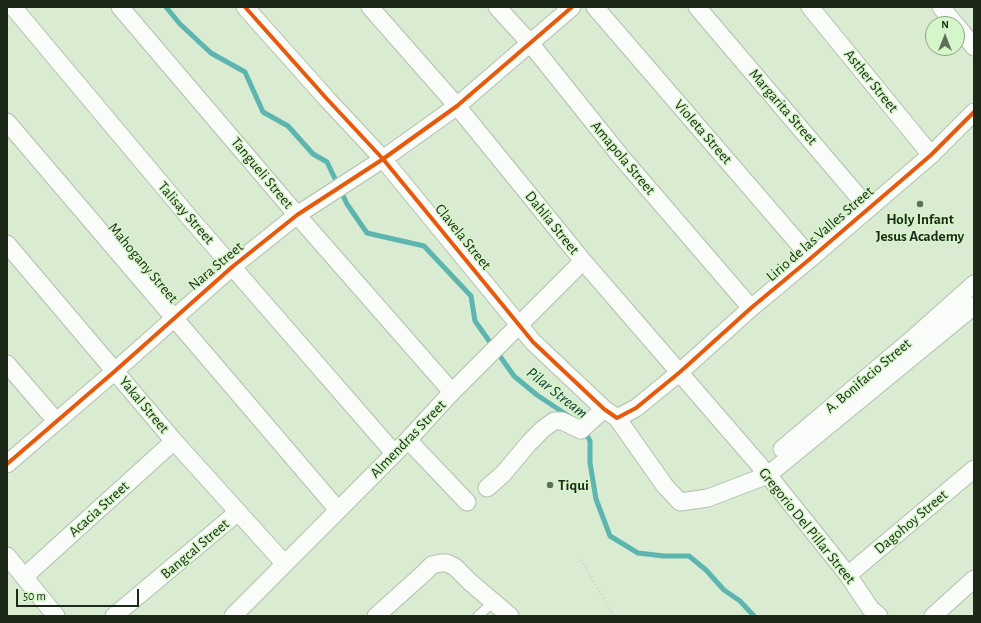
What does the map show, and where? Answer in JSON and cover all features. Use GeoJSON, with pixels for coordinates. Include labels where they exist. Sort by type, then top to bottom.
{"type":"FeatureCollection","features":[{"type":"Feature","properties":{"kind":"street","name":"Talisay Street"},"geometry":{"type":"LineString","coordinates":[[13,7],[189,217],[394,453]]}},
{"type":"Feature","properties":{"kind":"street","name":"Tangueli Street"},"geometry":{"type":"LineString","coordinates":[[120,7],[297,215],[452,392]]}},
{"type":"Feature","properties":{"kind":"street","name":"Clavela Street"},"geometry":{"type":"LineString","coordinates":[[245,7],[383,159],[515,329],[533,342],[606,414],[680,502],[708,498],[748,483],[764,471]]}},
{"type":"Feature","properties":{"kind":"street","name":"Dahlia Street"},"geometry":{"type":"LineString","coordinates":[[370,7],[457,106],[583,261],[735,437]]}},
{"type":"Feature","properties":{"kind":"street","name":"Amapola Street"},"geometry":{"type":"LineString","coordinates":[[497,7],[530,43],[622,158],[751,308]]}},
{"type":"Feature","properties":{"kind":"street","name":"Nara Street"},"geometry":{"type":"LineString","coordinates":[[7,464],[232,267],[297,215],[383,159],[457,106],[572,7]]}},
{"type":"Feature","properties":{"kind":"street","name":"Violeta Street"},"geometry":{"type":"LineString","coordinates":[[595,7],[811,258]]}},
{"type":"Feature","properties":{"kind":"street","name":"Margarita Street"},"geometry":{"type":"LineString","coordinates":[[697,7],[868,208]]}},
{"type":"Feature","properties":{"kind":"street","name":"Asther Street"},"geometry":{"type":"LineString","coordinates":[[810,7],[931,155]]}},
{"type":"Feature","properties":{"kind":"street"},"geometry":{"type":"LineString","coordinates":[[941,7],[948,16]]}},
{"type":"Feature","properties":{"kind":"street"},"geometry":{"type":"LineString","coordinates":[[965,36],[974,47]]}},
{"type":"Feature","properties":{"kind":"street","name":"Lirio de las Valles Street"},"geometry":{"type":"LineString","coordinates":[[680,372],[751,308],[931,155],[974,112]]}},
{"type":"Feature","properties":{"kind":"street","name":"Mahogany Street"},"geometry":{"type":"LineString","coordinates":[[7,122],[338,510]]}},
{"type":"Feature","properties":{"kind":"street","name":"Yakal Street"},"geometry":{"type":"LineString","coordinates":[[7,244],[174,441],[284,563]]}},
{"type":"Feature","properties":{"kind":"street","name":"Almendras Street"},"geometry":{"type":"LineString","coordinates":[[233,616],[284,563],[408,440],[452,392],[583,261]]}},
{"type":"Feature","properties":{"kind":"street","name":"A. Bonifacio Street"},"geometry":{"type":"LineString","coordinates":[[764,471],[974,284]]}},
{"type":"Feature","properties":{"kind":"street","name":"A. Bonifacio Street"},"geometry":{"type":"LineString","coordinates":[[764,471],[974,306]]}},
{"type":"Feature","properties":{"kind":"street"},"geometry":{"type":"LineString","coordinates":[[7,364],[56,421]]}},
{"type":"Feature","properties":{"kind":"street"},"geometry":{"type":"LineString","coordinates":[[487,488],[503,474],[543,429],[554,421],[562,421],[581,430],[606,414],[636,408],[680,372]]}},
{"type":"Feature","properties":{"kind":"street","name":"Gregorio Del Pillar Street"},"geometry":{"type":"LineString","coordinates":[[735,437],[848,575],[873,613]]}},
{"type":"Feature","properties":{"kind":"street"},"geometry":{"type":"LineString","coordinates":[[408,440],[467,502]]}},
{"type":"Feature","properties":{"kind":"street","name":"Acacia Street"},"geometry":{"type":"LineString","coordinates":[[24,577],[174,441]]}},
{"type":"Feature","properties":{"kind":"street","name":"Dagohoy Street"},"geometry":{"type":"LineString","coordinates":[[848,575],[974,469]]}},
{"type":"Feature","properties":{"kind":"street","name":"Bangcal Street"},"geometry":{"type":"LineString","coordinates":[[114,616],[238,512]]}},
{"type":"Feature","properties":{"kind":"street"},"geometry":{"type":"LineString","coordinates":[[7,556],[56,616]]}},
{"type":"Feature","properties":{"kind":"street"},"geometry":{"type":"LineString","coordinates":[[376,616],[424,572],[432,566],[441,563],[447,563],[455,566],[510,616]]}},
{"type":"Feature","properties":{"kind":"street"},"geometry":{"type":"LineString","coordinates":[[933,616],[974,579]]}},
{"type":"Feature","properties":{"kind":"lane"},"geometry":{"type":"LineString","coordinates":[[478,616],[493,602]]}},
{"type":"Feature","properties":{"kind":"path"},"geometry":{"type":"LineString","coordinates":[[581,560],[614,616]]}},
{"type":"Feature","properties":{"kind":"waterway"},"geometry":{"type":"LineString","coordinates":[[166,7],[180,24],[211,53],[245,72],[263,112],[288,126],[313,154],[327,162],[347,204],[367,233],[424,246],[471,296],[475,321],[514,376],[537,395],[570,417]]}},
{"type":"Feature","properties":{"kind":"waterway","name":"Pilar Stream"},"geometry":{"type":"LineString","coordinates":[[584,430],[590,441],[590,463],[596,499],[610,536],[638,553],[664,556],[689,556],[706,570],[724,590],[740,601],[754,616]]}},
{"type":"Feature","properties":{"kind":"cycle path"},"geometry":{"type":"LineString","coordinates":[[245,7],[383,159],[533,342],[604,409],[617,418],[636,408],[680,372],[751,308],[931,155],[974,112]]}},
{"type":"Feature","properties":{"kind":"cycle path"},"geometry":{"type":"LineString","coordinates":[[7,464],[232,267],[297,215],[383,159],[457,106],[572,7]]}},
{"type":"Feature","properties":{"kind":"place","name":"Holy Infant Jesus Academy"},"geometry":{"type":"Point","coordinates":[920,204]}},
{"type":"Feature","properties":{"kind":"place","name":"Tiqui"},"geometry":{"type":"Point","coordinates":[550,485]}}]}
